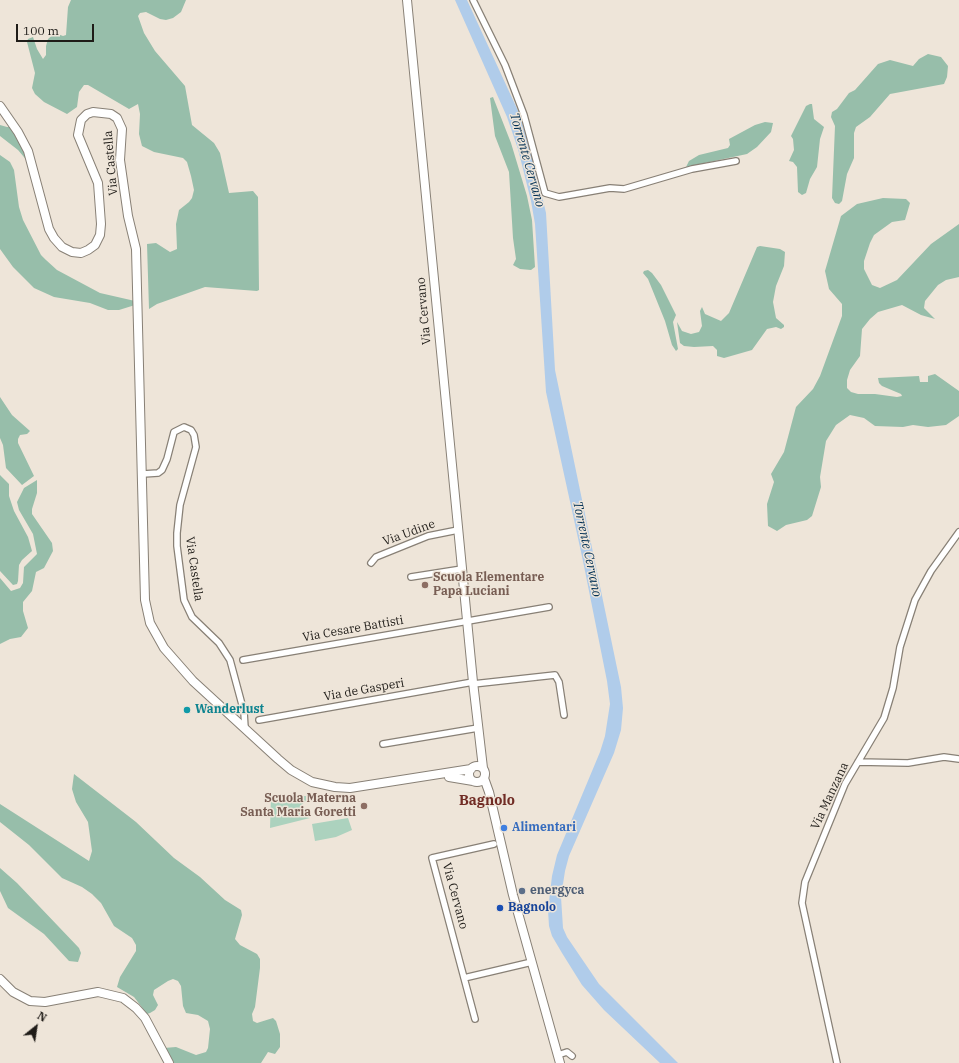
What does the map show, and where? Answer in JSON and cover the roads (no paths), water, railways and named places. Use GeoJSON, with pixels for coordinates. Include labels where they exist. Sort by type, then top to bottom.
{"type":"FeatureCollection","features":[{"type":"Feature","properties":{"kind":"main road","name":"Via Cervano"},"geometry":{"type":"LineString","coordinates":[[406,0],[473,683],[483,768]]}},
{"type":"Feature","properties":{"kind":"main road","name":"Via Castella"},"geometry":{"type":"LineString","coordinates":[[0,106],[18,132],[28,151],[49,229],[54,238],[62,247],[72,252],[88,250],[95,245],[100,235],[101,224],[98,183],[78,135],[81,120],[87,114],[93,112],[111,114],[117,118],[122,129],[120,160],[128,216],[136,248],[143,474],[145,600],[150,623],[159,640],[176,663],[244,728],[291,770],[306,779],[320,784],[350,788],[432,776]]}},
{"type":"Feature","properties":{"kind":"main road"},"geometry":{"type":"LineString","coordinates":[[481,748],[479,760],[472,768],[470,777],[485,790],[490,799]]}},
{"type":"Feature","properties":{"kind":"main road"},"geometry":{"type":"LineString","coordinates":[[432,776],[479,766],[483,768],[485,772],[484,778],[502,853],[559,1059]]}},
{"type":"Feature","properties":{"kind":"main road"},"geometry":{"type":"LineString","coordinates":[[432,776],[474,781],[484,778]]}},
{"type":"Feature","properties":{"kind":"main road"},"geometry":{"type":"LineString","coordinates":[[0,980],[13,992],[30,1001],[45,1002],[98,992],[123,998],[136,1008],[145,1018],[169,1063]]}},
{"type":"Feature","properties":{"kind":"street"},"geometry":{"type":"LineString","coordinates":[[473,0],[504,65],[524,115],[545,193],[559,197],[610,188],[624,189],[692,169],[736,161]]}},
{"type":"Feature","properties":{"kind":"street","name":"Via Castella"},"geometry":{"type":"LineString","coordinates":[[143,474],[154,474],[162,470],[167,459],[171,438],[178,429],[184,427],[191,430],[194,435],[196,447],[180,505],[177,533],[178,558],[184,600],[192,617],[219,643],[230,660],[244,712],[244,728]]}},
{"type":"Feature","properties":{"kind":"street","name":"Via Udine"},"geometry":{"type":"LineString","coordinates":[[371,563],[376,557],[428,536],[458,530]]}},
{"type":"Feature","properties":{"kind":"street","name":"Via Manzana"},"geometry":{"type":"LineString","coordinates":[[837,1063],[823,1006],[818,973],[802,896],[809,872],[835,805],[884,718],[893,688],[900,647],[915,600],[931,571],[959,532]]}},
{"type":"Feature","properties":{"kind":"street"},"geometry":{"type":"LineString","coordinates":[[411,577],[462,569]]}},
{"type":"Feature","properties":{"kind":"street"},"geometry":{"type":"LineString","coordinates":[[467,620],[549,607]]}},
{"type":"Feature","properties":{"kind":"street","name":"Via Cesare Battisti"},"geometry":{"type":"LineString","coordinates":[[243,660],[467,620]]}},
{"type":"Feature","properties":{"kind":"street","name":"Via de Gasperi"},"geometry":{"type":"LineString","coordinates":[[259,720],[473,683],[555,675],[560,682],[564,715]]}},
{"type":"Feature","properties":{"kind":"street"},"geometry":{"type":"LineString","coordinates":[[383,744],[478,728]]}},
{"type":"Feature","properties":{"kind":"street"},"geometry":{"type":"LineString","coordinates":[[858,762],[908,763],[944,757],[959,759]]}},
{"type":"Feature","properties":{"kind":"street","name":"Via Cervano"},"geometry":{"type":"LineString","coordinates":[[475,1019],[432,858],[494,844]]}},
{"type":"Feature","properties":{"kind":"street"},"geometry":{"type":"LineString","coordinates":[[464,978],[532,962]]}},
{"type":"Feature","properties":{"kind":"street"},"geometry":{"type":"LineString","coordinates":[[559,1059],[567,1052],[572,1056]]}},
{"type":"Feature","properties":{"kind":"water","name":"Torrente Cervano"},"geometry":{"type":"Polygon","coordinates":[[[455,0],[467,0],[519,113],[536,170],[546,213],[555,370],[621,687],[623,708],[621,730],[614,753],[569,856],[565,871],[561,897],[563,928],[567,937],[599,984],[678,1063],[660,1063],[604,1010],[582,985],[552,936],[549,926],[548,910],[552,876],[557,855],[600,752],[605,736],[610,704],[607,681],[583,561],[546,392],[535,224],[531,201],[518,149],[507,117],[455,0]]]}},
{"type":"Feature","properties":{"kind":"place","name":"Scuola Elementare Papa Luciani"},"geometry":{"type":"Point","coordinates":[425,585]}},
{"type":"Feature","properties":{"kind":"place","name":"Wanderlust"},"geometry":{"type":"Point","coordinates":[187,710]}},
{"type":"Feature","properties":{"kind":"place","name":"Scuola Materna Santa Maria Goretti"},"geometry":{"type":"Point","coordinates":[364,806]}},
{"type":"Feature","properties":{"kind":"place","name":"Alimentari"},"geometry":{"type":"Point","coordinates":[504,828]}},
{"type":"Feature","properties":{"kind":"place","name":"energyca"},"geometry":{"type":"Point","coordinates":[522,891]}},
{"type":"Feature","properties":{"kind":"place","name":"Bagnolo"},"geometry":{"type":"Point","coordinates":[500,908]}},
{"type":"Feature","properties":{"kind":"district","name":"Bagnolo"},"geometry":{"type":"Point","coordinates":[487,801]}}]}
